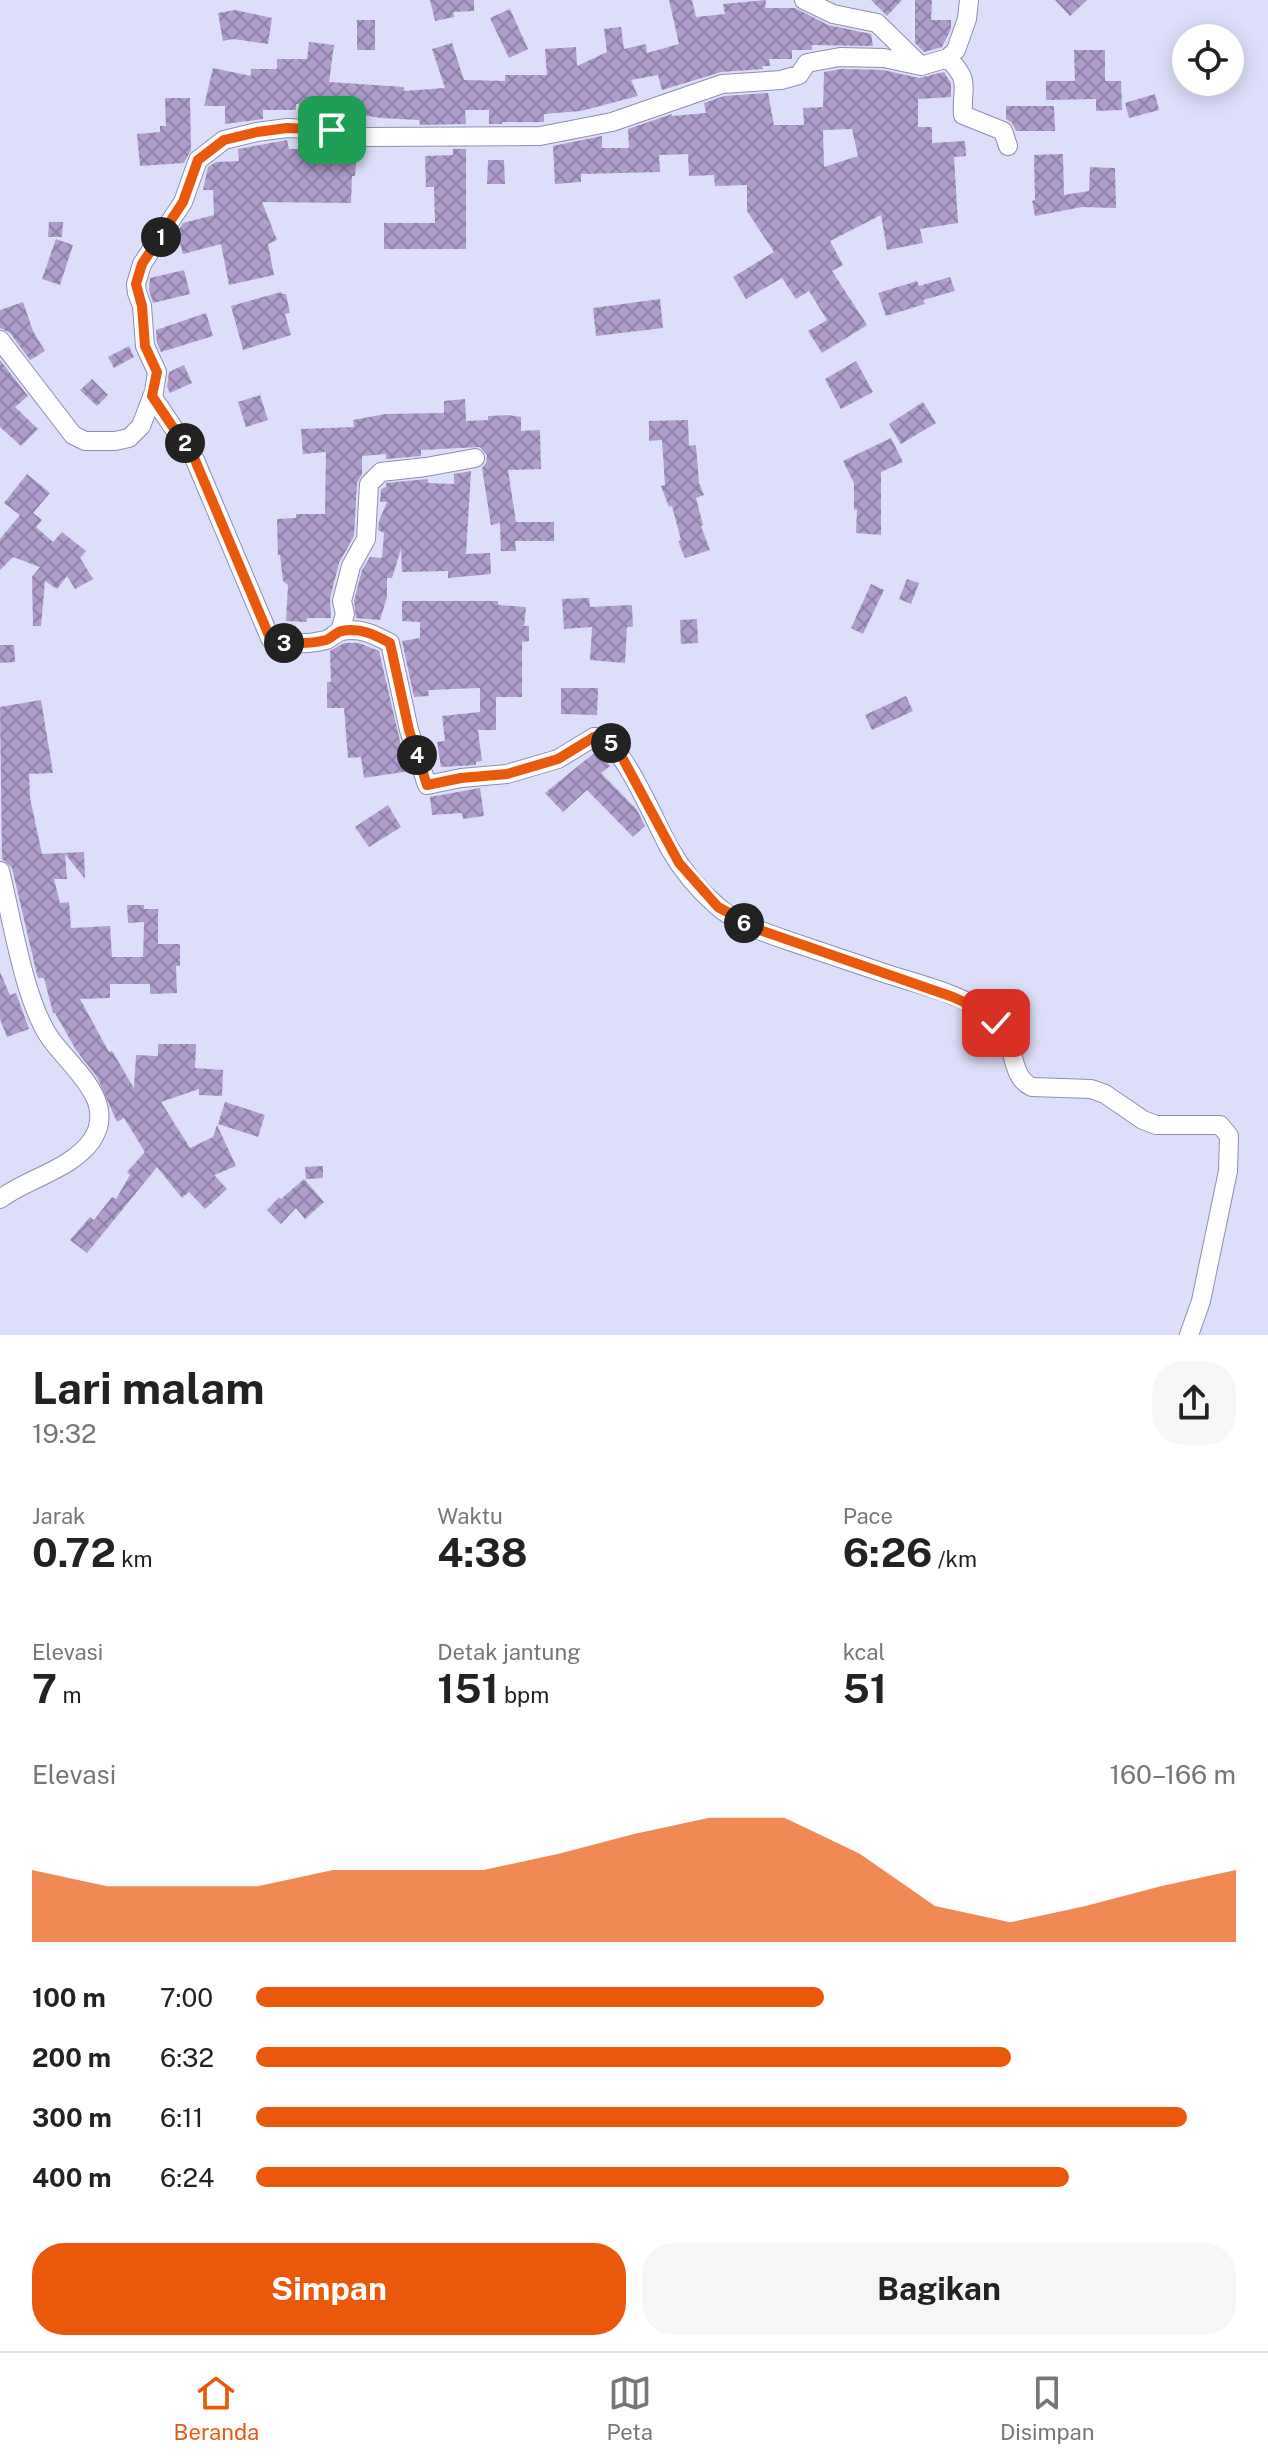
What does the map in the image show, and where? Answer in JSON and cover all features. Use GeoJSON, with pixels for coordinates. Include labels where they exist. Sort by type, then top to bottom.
{"type":"FeatureCollection","features":[{"type":"Feature","properties":{"kind":"street"},"geometry":{"type":"LineString","coordinates":[[804,0],[833,14],[877,23],[921,66]]}},
{"type":"Feature","properties":{"kind":"street"},"geometry":{"type":"LineString","coordinates":[[0,340],[73,435],[85,441],[100,442],[129,438],[141,426],[157,372],[145,346],[142,306],[136,284],[138,274],[183,202],[198,160],[224,140],[287,128],[332,130],[364,137],[540,136],[612,122],[722,84],[781,80],[799,75],[807,63],[840,57],[884,58],[921,66],[948,58],[956,50],[967,19],[969,0]]}},
{"type":"Feature","properties":{"kind":"street"},"geometry":{"type":"LineString","coordinates":[[948,58],[962,73],[965,92],[963,115],[1003,131],[1008,146]]}},
{"type":"Feature","properties":{"kind":"street"},"geometry":{"type":"LineString","coordinates":[[152,396],[195,460],[270,638],[286,643],[315,641],[327,639],[340,631],[359,630],[390,643],[409,730],[427,785],[507,774],[558,759],[594,737],[607,739],[623,759],[689,877],[718,907],[735,919],[781,938],[926,986],[981,1010],[996,1023],[1008,1040],[1020,1079],[1032,1087],[1091,1089],[1105,1094],[1143,1120],[1156,1125],[1220,1125],[1229,1136],[1228,1171],[1201,1301],[1189,1335]]}},
{"type":"Feature","properties":{"kind":"street"},"geometry":{"type":"LineString","coordinates":[[340,631],[345,614],[342,601],[351,566],[366,539],[369,484],[381,472],[475,458]]}},
{"type":"Feature","properties":{"kind":"street"},"geometry":{"type":"LineString","coordinates":[[0,871],[39,1018],[55,1045],[90,1086],[98,1124],[94,1137],[75,1157],[0,1199]]}},
{"type":"Feature","properties":{"kind":"building"},"geometry":{"type":"Polygon","coordinates":[[[430,0],[474,0],[474,11],[453,12],[454,17],[435,21],[430,0]]]}},
{"type":"Feature","properties":{"kind":"building"},"geometry":{"type":"Polygon","coordinates":[[[669,0],[692,0],[696,17],[725,14],[723,4],[766,0],[765,8],[795,8],[828,25],[871,34],[873,46],[812,45],[812,50],[792,50],[792,59],[769,59],[770,66],[762,66],[763,69],[721,72],[662,90],[658,75],[631,80],[638,96],[581,111],[544,114],[544,122],[489,124],[489,110],[465,110],[466,124],[420,125],[419,120],[381,118],[296,104],[296,110],[263,110],[263,119],[225,124],[225,106],[204,106],[213,68],[251,76],[251,69],[277,69],[277,59],[307,59],[309,42],[334,45],[329,82],[404,87],[404,91],[445,88],[432,49],[452,43],[464,80],[505,81],[505,75],[547,75],[545,49],[576,47],[577,66],[607,52],[604,29],[621,27],[624,49],[646,44],[647,53],[679,44],[669,0]]]}},
{"type":"Feature","properties":{"kind":"building"},"geometry":{"type":"Polygon","coordinates":[[[871,0],[902,0],[887,16],[871,0]]]}},
{"type":"Feature","properties":{"kind":"building"},"geometry":{"type":"Polygon","coordinates":[[[915,0],[932,0],[931,20],[951,20],[951,29],[942,47],[924,52],[915,43],[915,0]]]}},
{"type":"Feature","properties":{"kind":"building"},"geometry":{"type":"Polygon","coordinates":[[[1055,0],[1087,0],[1070,16],[1055,0]]]}},
{"type":"Feature","properties":{"kind":"building"},"geometry":{"type":"Polygon","coordinates":[[[510,9],[528,49],[509,58],[490,18],[510,9]]]}},
{"type":"Feature","properties":{"kind":"building"},"geometry":{"type":"Polygon","coordinates":[[[235,10],[272,18],[268,44],[233,39],[223,41],[218,13],[235,10]]]}},
{"type":"Feature","properties":{"kind":"building"},"geometry":{"type":"Polygon","coordinates":[[[357,20],[375,20],[375,50],[357,50],[357,20]]]}},
{"type":"Feature","properties":{"kind":"building"},"geometry":{"type":"Polygon","coordinates":[[[1074,50],[1105,50],[1105,81],[1121,81],[1122,110],[1096,111],[1096,99],[1046,100],[1046,81],[1075,81],[1074,50]]]}},
{"type":"Feature","properties":{"kind":"building"},"geometry":{"type":"Polygon","coordinates":[[[841,69],[883,70],[919,78],[944,72],[951,83],[951,97],[918,99],[918,127],[932,127],[932,143],[965,141],[966,156],[954,157],[958,223],[920,229],[923,243],[887,250],[881,215],[830,241],[843,265],[832,271],[867,325],[822,353],[808,331],[827,320],[809,291],[796,299],[782,278],[746,299],[733,277],[774,252],[747,211],[747,185],[715,186],[714,175],[689,176],[688,154],[659,155],[660,172],[581,174],[581,182],[555,184],[553,146],[602,136],[602,148],[629,148],[628,129],[672,114],[706,113],[704,103],[724,96],[768,93],[774,125],[804,125],[803,108],[823,107],[824,72],[841,69]],[[852,129],[823,130],[824,167],[858,156],[852,129]]]}},
{"type":"Feature","properties":{"kind":"building"},"geometry":{"type":"Polygon","coordinates":[[[1155,94],[1159,110],[1129,118],[1125,103],[1155,94]]]}},
{"type":"Feature","properties":{"kind":"building"},"geometry":{"type":"Polygon","coordinates":[[[165,98],[190,98],[191,150],[184,163],[140,166],[137,134],[160,132],[160,126],[166,126],[165,98]]]}},
{"type":"Feature","properties":{"kind":"building"},"geometry":{"type":"Polygon","coordinates":[[[1006,106],[1054,106],[1055,131],[1016,131],[1006,119],[1006,106]]]}},
{"type":"Feature","properties":{"kind":"building"},"geometry":{"type":"Polygon","coordinates":[[[287,140],[289,149],[357,148],[351,203],[262,202],[277,240],[268,244],[274,275],[229,285],[221,244],[183,254],[177,232],[183,223],[214,215],[213,190],[203,190],[208,167],[216,162],[239,161],[238,149],[287,140]]]}},
{"type":"Feature","properties":{"kind":"building"},"geometry":{"type":"Polygon","coordinates":[[[453,149],[466,149],[466,249],[384,249],[384,223],[435,223],[434,187],[426,187],[425,156],[453,155],[453,149]]]}},
{"type":"Feature","properties":{"kind":"building"},"geometry":{"type":"Polygon","coordinates":[[[1063,154],[1064,195],[1089,191],[1090,167],[1115,168],[1116,208],[1082,207],[1035,216],[1032,201],[1035,200],[1034,155],[1063,154]]]}},
{"type":"Feature","properties":{"kind":"building"},"geometry":{"type":"Polygon","coordinates":[[[488,160],[504,160],[505,184],[487,184],[488,160]]]}},
{"type":"Feature","properties":{"kind":"building"},"geometry":{"type":"Polygon","coordinates":[[[49,222],[63,222],[62,237],[48,237],[49,222]]]}},
{"type":"Feature","properties":{"kind":"building"},"geometry":{"type":"Polygon","coordinates":[[[56,239],[73,245],[60,285],[42,279],[56,239]]]}},
{"type":"Feature","properties":{"kind":"building"},"geometry":{"type":"Polygon","coordinates":[[[184,270],[190,294],[153,303],[149,290],[150,278],[184,270]]]}},
{"type":"Feature","properties":{"kind":"building"},"geometry":{"type":"Polygon","coordinates":[[[950,277],[955,291],[923,300],[925,304],[886,316],[878,293],[917,281],[919,286],[950,277]]]}},
{"type":"Feature","properties":{"kind":"building"},"geometry":{"type":"Polygon","coordinates":[[[281,292],[286,294],[290,313],[285,314],[291,335],[243,350],[231,306],[281,292]]]}},
{"type":"Feature","properties":{"kind":"building"},"geometry":{"type":"Polygon","coordinates":[[[660,299],[663,328],[596,336],[593,308],[660,299]]]}},
{"type":"Feature","properties":{"kind":"building"},"geometry":{"type":"Polygon","coordinates":[[[23,302],[33,331],[45,351],[30,360],[10,333],[0,328],[0,310],[23,302]]]}},
{"type":"Feature","properties":{"kind":"building"},"geometry":{"type":"Polygon","coordinates":[[[206,313],[213,336],[161,352],[156,330],[206,313]]]}},
{"type":"Feature","properties":{"kind":"building"},"geometry":{"type":"Polygon","coordinates":[[[129,346],[134,357],[114,368],[108,357],[129,346]]]}},
{"type":"Feature","properties":{"kind":"building"},"geometry":{"type":"Polygon","coordinates":[[[0,360],[28,396],[15,407],[38,429],[21,446],[0,427],[0,360]]]}},
{"type":"Feature","properties":{"kind":"building"},"geometry":{"type":"Polygon","coordinates":[[[856,361],[873,392],[841,409],[825,379],[856,361]]]}},
{"type":"Feature","properties":{"kind":"building"},"geometry":{"type":"Polygon","coordinates":[[[184,365],[192,383],[170,393],[167,387],[169,372],[184,365]]]}},
{"type":"Feature","properties":{"kind":"building"},"geometry":{"type":"Polygon","coordinates":[[[92,379],[108,395],[97,406],[80,390],[92,379]]]}},
{"type":"Feature","properties":{"kind":"building"},"geometry":{"type":"Polygon","coordinates":[[[260,395],[268,420],[246,427],[238,402],[260,395]]]}},
{"type":"Feature","properties":{"kind":"building"},"geometry":{"type":"Polygon","coordinates":[[[465,399],[466,421],[508,415],[521,417],[521,431],[540,430],[541,469],[508,470],[516,522],[554,522],[554,541],[515,541],[516,551],[501,551],[500,523],[491,525],[482,468],[487,455],[480,447],[421,450],[421,456],[386,459],[386,454],[362,456],[354,536],[339,563],[330,598],[331,618],[286,621],[288,585],[283,581],[278,555],[277,519],[296,518],[296,514],[325,514],[326,452],[303,454],[301,429],[354,427],[353,420],[386,414],[444,413],[444,401],[465,399]]]}},
{"type":"Feature","properties":{"kind":"building"},"geometry":{"type":"Polygon","coordinates":[[[923,402],[936,423],[901,444],[889,424],[923,402]]]}},
{"type":"Feature","properties":{"kind":"building"},"geometry":{"type":"Polygon","coordinates":[[[688,420],[689,446],[696,445],[699,483],[704,495],[696,498],[701,526],[710,550],[685,558],[678,541],[681,540],[672,506],[669,507],[661,486],[665,485],[662,440],[649,441],[649,421],[688,420]]]}},
{"type":"Feature","properties":{"kind":"building"},"geometry":{"type":"Polygon","coordinates":[[[891,438],[903,462],[881,472],[881,535],[856,533],[854,483],[843,461],[891,438]]]}},
{"type":"Feature","properties":{"kind":"building"},"geometry":{"type":"Polygon","coordinates":[[[471,471],[466,554],[490,553],[491,574],[448,578],[448,571],[402,572],[401,549],[392,578],[387,578],[387,597],[380,620],[356,618],[354,601],[362,570],[370,557],[382,558],[384,533],[378,530],[387,502],[380,502],[381,489],[386,487],[386,483],[428,479],[428,483],[454,484],[454,474],[471,471]]]}},
{"type":"Feature","properties":{"kind":"building"},"geometry":{"type":"Polygon","coordinates":[[[27,474],[50,493],[33,513],[42,520],[36,527],[53,542],[62,532],[86,551],[80,558],[93,579],[75,589],[67,576],[57,589],[45,581],[41,626],[33,626],[32,577],[40,567],[13,557],[0,570],[0,539],[20,515],[4,503],[27,474]]]}},
{"type":"Feature","properties":{"kind":"building"},"geometry":{"type":"Polygon","coordinates":[[[907,579],[919,583],[911,604],[899,599],[907,579]]]}},
{"type":"Feature","properties":{"kind":"building"},"geometry":{"type":"Polygon","coordinates":[[[871,584],[884,590],[863,634],[851,628],[871,584]]]}},
{"type":"Feature","properties":{"kind":"building"},"geometry":{"type":"Polygon","coordinates":[[[589,598],[590,607],[632,605],[633,627],[627,627],[625,663],[590,660],[592,627],[564,629],[562,599],[589,598]]]}},
{"type":"Feature","properties":{"kind":"building"},"geometry":{"type":"Polygon","coordinates":[[[402,601],[498,601],[498,605],[526,607],[524,626],[529,626],[529,641],[522,642],[522,697],[496,697],[496,730],[478,730],[482,761],[476,762],[476,765],[441,767],[437,742],[445,741],[442,716],[480,712],[480,688],[428,690],[429,696],[414,697],[402,641],[420,638],[420,622],[402,621],[402,601]]]}},
{"type":"Feature","properties":{"kind":"building"},"geometry":{"type":"Polygon","coordinates":[[[697,619],[698,643],[681,644],[680,620],[697,619]]]}},
{"type":"Feature","properties":{"kind":"building"},"geometry":{"type":"Polygon","coordinates":[[[344,643],[359,643],[379,651],[403,754],[410,771],[364,778],[361,757],[348,758],[344,708],[327,708],[327,682],[331,682],[330,651],[344,643]]]}},
{"type":"Feature","properties":{"kind":"building"},"geometry":{"type":"Polygon","coordinates":[[[0,645],[14,645],[15,662],[0,663],[0,645]]]}},
{"type":"Feature","properties":{"kind":"building"},"geometry":{"type":"Polygon","coordinates":[[[561,688],[598,688],[597,715],[561,714],[561,688]]]}},
{"type":"Feature","properties":{"kind":"building"},"geometry":{"type":"Polygon","coordinates":[[[906,696],[913,711],[872,730],[865,715],[906,696]]]}},
{"type":"Feature","properties":{"kind":"building"},"geometry":{"type":"Polygon","coordinates":[[[41,700],[53,773],[29,774],[30,798],[42,854],[84,852],[85,879],[65,854],[67,879],[54,879],[60,903],[69,902],[71,928],[110,926],[112,957],[143,957],[144,922],[128,923],[127,905],[144,905],[144,909],[158,909],[158,944],[180,944],[180,966],[176,966],[177,993],[150,994],[150,984],[110,984],[110,998],[80,999],[109,1052],[112,1051],[134,1088],[136,1055],[158,1056],[158,1044],[196,1044],[195,1068],[223,1070],[222,1096],[199,1095],[199,1089],[161,1102],[190,1148],[213,1137],[217,1125],[236,1166],[214,1175],[227,1189],[205,1209],[189,1192],[182,1198],[157,1167],[87,1253],[70,1240],[90,1217],[94,1220],[112,1197],[116,1199],[130,1175],[127,1172],[145,1152],[124,1118],[117,1122],[97,1077],[53,1013],[44,978],[37,975],[12,868],[2,859],[0,707],[41,700]]]}},
{"type":"Feature","properties":{"kind":"building"},"geometry":{"type":"Polygon","coordinates":[[[598,750],[610,766],[601,773],[637,810],[645,826],[633,837],[587,790],[563,812],[545,793],[598,750]]]}},
{"type":"Feature","properties":{"kind":"building"},"geometry":{"type":"Polygon","coordinates":[[[480,788],[484,816],[463,819],[462,813],[432,815],[430,797],[480,788]]]}},
{"type":"Feature","properties":{"kind":"building"},"geometry":{"type":"Polygon","coordinates":[[[388,805],[401,827],[369,847],[355,827],[388,805]]]}},
{"type":"Feature","properties":{"kind":"building"},"geometry":{"type":"Polygon","coordinates":[[[0,972],[10,995],[16,993],[29,1029],[7,1037],[0,1019],[0,972]]]}},
{"type":"Feature","properties":{"kind":"building"},"geometry":{"type":"Polygon","coordinates":[[[225,1102],[265,1115],[258,1137],[218,1124],[225,1102]]]}},
{"type":"Feature","properties":{"kind":"building"},"geometry":{"type":"Polygon","coordinates":[[[323,1166],[323,1178],[306,1179],[305,1167],[323,1166]]]}},
{"type":"Feature","properties":{"kind":"building"},"geometry":{"type":"Polygon","coordinates":[[[304,1179],[324,1202],[305,1219],[296,1208],[281,1224],[267,1210],[304,1179]]]}},
{"type":"Feature","properties":{"kind":"route"},"geometry":{"type":"LineString","coordinates":[[332,130],[287,128],[257,132],[224,140],[198,160],[183,202],[142,264],[136,284],[142,306],[145,346],[157,372],[152,396],[195,460],[270,638],[286,643],[315,641],[327,639],[340,631],[359,630],[390,643],[409,730],[427,785],[507,774],[558,759],[594,737],[607,739],[623,759],[679,863],[718,907],[760,930],[953,997],[981,1010],[996,1023]]}}]}
